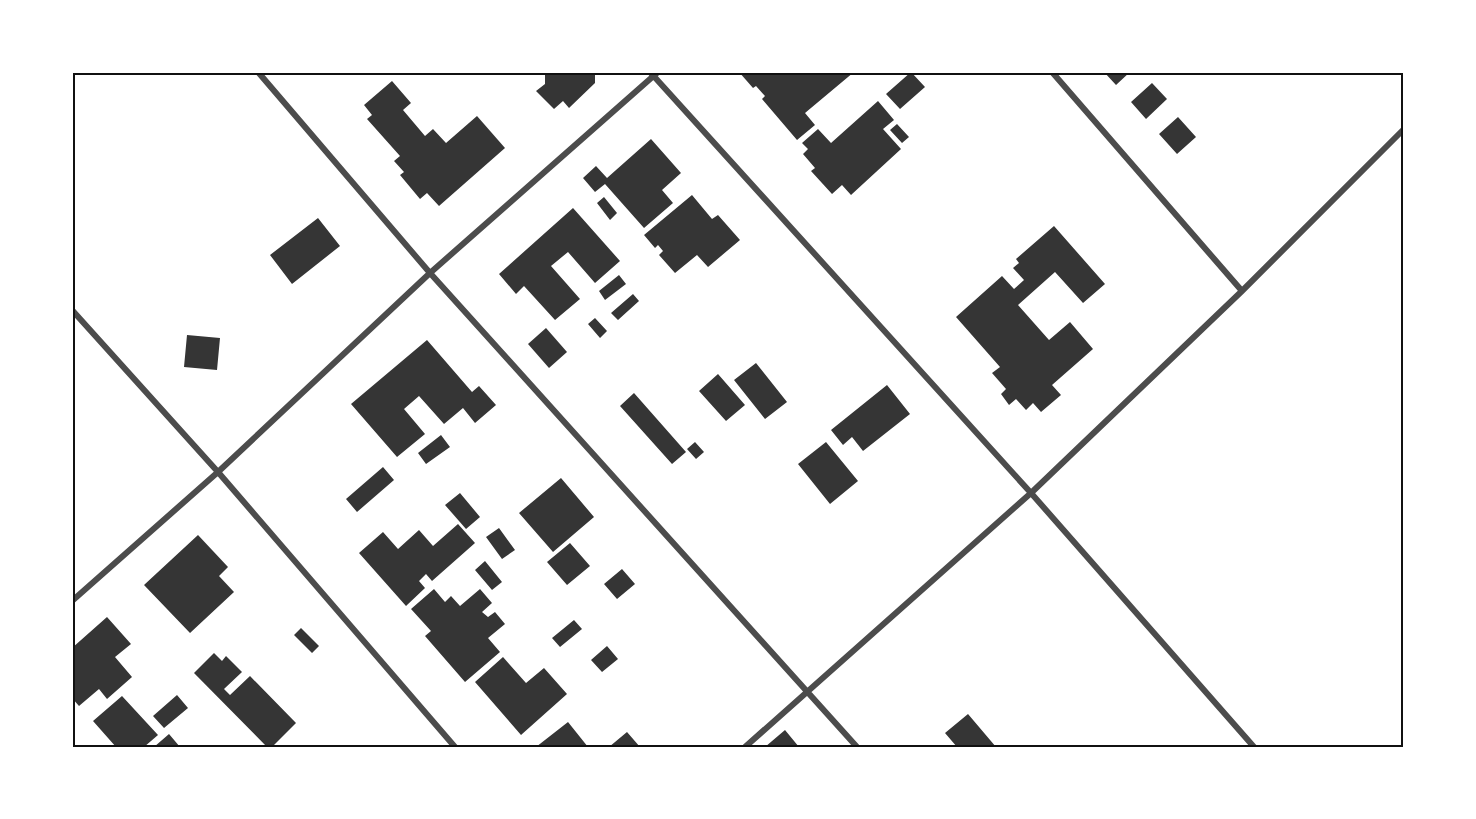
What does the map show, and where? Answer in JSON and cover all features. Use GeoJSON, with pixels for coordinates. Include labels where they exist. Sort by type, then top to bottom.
{"type":"FeatureCollection","features":[{"type":"Feature","properties":{"kind":"street"},"geometry":{"type":"LineString","coordinates":[[258,72],[430,273],[857,747]]}},
{"type":"Feature","properties":{"kind":"street"},"geometry":{"type":"LineString","coordinates":[[1052,72],[1242,291]]}},
{"type":"Feature","properties":{"kind":"street"},"geometry":{"type":"LineString","coordinates":[[72,601],[218,472],[430,273],[654,73],[1031,493],[1254,747]]}},
{"type":"Feature","properties":{"kind":"street"},"geometry":{"type":"LineString","coordinates":[[745,747],[1031,493],[1242,291],[1404,129]]}},
{"type":"Feature","properties":{"kind":"street"},"geometry":{"type":"LineString","coordinates":[[72,310],[218,472],[455,747]]}},
{"type":"Feature","properties":{"kind":"building"},"geometry":{"type":"Polygon","coordinates":[[[545,72],[595,72],[595,83],[569,108],[563,101],[554,109],[536,91],[545,84],[545,72]]]}},
{"type":"Feature","properties":{"kind":"building"},"geometry":{"type":"Polygon","coordinates":[[[739,72],[854,72],[805,113],[815,125],[797,140],[762,99],[765,96],[756,86],[753,88],[739,72]]]}},
{"type":"Feature","properties":{"kind":"building"},"geometry":{"type":"Polygon","coordinates":[[[911,72],[925,87],[900,109],[886,94],[911,72]]]}},
{"type":"Feature","properties":{"kind":"building"},"geometry":{"type":"Polygon","coordinates":[[[1104,72],[1130,72],[1116,85],[1104,72]]]}},
{"type":"Feature","properties":{"kind":"building"},"geometry":{"type":"Polygon","coordinates":[[[392,81],[411,103],[403,110],[425,136],[433,129],[446,143],[477,116],[505,148],[439,206],[427,193],[420,199],[400,175],[404,172],[394,161],[400,156],[367,119],[372,115],[364,105],[392,81]]]}},
{"type":"Feature","properties":{"kind":"building"},"geometry":{"type":"Polygon","coordinates":[[[1152,83],[1167,99],[1146,119],[1131,102],[1152,83]]]}},
{"type":"Feature","properties":{"kind":"building"},"geometry":{"type":"Polygon","coordinates":[[[878,101],[894,120],[883,129],[901,149],[851,195],[842,185],[832,194],[811,171],[815,168],[803,154],[808,149],[802,143],[818,129],[831,143],[878,101]]]}},
{"type":"Feature","properties":{"kind":"building"},"geometry":{"type":"Polygon","coordinates":[[[1178,117],[1196,137],[1177,154],[1159,134],[1178,117]]]}},
{"type":"Feature","properties":{"kind":"building"},"geometry":{"type":"Polygon","coordinates":[[[897,124],[909,137],[902,143],[890,130],[897,124]]]}},
{"type":"Feature","properties":{"kind":"building"},"geometry":{"type":"Polygon","coordinates":[[[651,139],[681,173],[662,190],[673,203],[644,228],[605,184],[595,192],[583,178],[596,166],[607,178],[651,139]]]}},
{"type":"Feature","properties":{"kind":"building"},"geometry":{"type":"Polygon","coordinates":[[[692,195],[712,219],[718,215],[740,240],[708,267],[697,255],[675,273],[659,255],[663,251],[658,245],[655,248],[644,235],[692,195]]]}},
{"type":"Feature","properties":{"kind":"building"},"geometry":{"type":"Polygon","coordinates":[[[604,197],[617,213],[610,220],[597,203],[604,197]]]}},
{"type":"Feature","properties":{"kind":"building"},"geometry":{"type":"Polygon","coordinates":[[[573,208],[620,261],[595,283],[568,252],[551,266],[580,299],[555,320],[524,286],[516,294],[499,274],[573,208]]]}},
{"type":"Feature","properties":{"kind":"building"},"geometry":{"type":"Polygon","coordinates":[[[318,218],[340,246],[292,284],[270,255],[318,218]]]}},
{"type":"Feature","properties":{"kind":"building"},"geometry":{"type":"Polygon","coordinates":[[[1054,226],[1105,284],[1083,303],[1055,272],[1018,305],[1049,340],[1070,322],[1093,349],[1052,385],[1061,395],[1041,412],[1033,403],[1026,410],[1016,399],[1009,405],[1001,394],[1006,389],[992,373],[1000,367],[956,317],[1002,276],[1014,289],[1024,280],[1013,268],[1019,263],[1016,259],[1054,226]]]}},
{"type":"Feature","properties":{"kind":"building"},"geometry":{"type":"Polygon","coordinates":[[[619,275],[626,284],[605,300],[599,291],[619,275]]]}},
{"type":"Feature","properties":{"kind":"building"},"geometry":{"type":"Polygon","coordinates":[[[633,294],[639,301],[618,320],[611,313],[633,294]]]}},
{"type":"Feature","properties":{"kind":"building"},"geometry":{"type":"Polygon","coordinates":[[[595,318],[607,331],[600,338],[588,324],[595,318]]]}},
{"type":"Feature","properties":{"kind":"building"},"geometry":{"type":"Polygon","coordinates":[[[546,328],[567,352],[549,368],[528,344],[546,328]]]}},
{"type":"Feature","properties":{"kind":"building"},"geometry":{"type":"Polygon","coordinates":[[[187,335],[220,338],[217,370],[184,367],[187,335]]]}},
{"type":"Feature","properties":{"kind":"building"},"geometry":{"type":"Polygon","coordinates":[[[427,340],[472,392],[479,386],[496,405],[475,423],[463,408],[444,424],[419,396],[404,409],[425,434],[397,457],[351,404],[427,340]]]}},
{"type":"Feature","properties":{"kind":"building"},"geometry":{"type":"Polygon","coordinates":[[[756,363],[787,402],[765,419],[734,380],[756,363]]]}},
{"type":"Feature","properties":{"kind":"building"},"geometry":{"type":"Polygon","coordinates":[[[718,374],[745,405],[726,421],[699,391],[718,374]]]}},
{"type":"Feature","properties":{"kind":"building"},"geometry":{"type":"Polygon","coordinates":[[[887,385],[910,414],[863,451],[852,437],[843,445],[831,430],[887,385]]]}},
{"type":"Feature","properties":{"kind":"building"},"geometry":{"type":"Polygon","coordinates":[[[634,393],[686,452],[672,464],[620,406],[634,393]]]}},
{"type":"Feature","properties":{"kind":"building"},"geometry":{"type":"Polygon","coordinates":[[[441,435],[450,447],[426,464],[418,453],[441,435]]]}},
{"type":"Feature","properties":{"kind":"building"},"geometry":{"type":"Polygon","coordinates":[[[695,442],[704,452],[696,459],[687,449],[695,442]]]}},
{"type":"Feature","properties":{"kind":"building"},"geometry":{"type":"Polygon","coordinates":[[[826,442],[858,481],[830,504],[798,464],[826,442]]]}},
{"type":"Feature","properties":{"kind":"building"},"geometry":{"type":"Polygon","coordinates":[[[383,467],[394,480],[357,512],[346,499],[383,467]]]}},
{"type":"Feature","properties":{"kind":"building"},"geometry":{"type":"Polygon","coordinates":[[[561,478],[594,517],[553,552],[519,513],[561,478]]]}},
{"type":"Feature","properties":{"kind":"building"},"geometry":{"type":"Polygon","coordinates":[[[460,493],[480,517],[466,529],[445,505],[460,493]]]}},
{"type":"Feature","properties":{"kind":"building"},"geometry":{"type":"Polygon","coordinates":[[[458,524],[475,543],[432,581],[426,574],[419,581],[425,588],[406,606],[359,553],[383,532],[398,549],[419,530],[433,546],[458,524]]]}},
{"type":"Feature","properties":{"kind":"building"},"geometry":{"type":"Polygon","coordinates":[[[499,528],[515,550],[502,559],[486,537],[499,528]]]}},
{"type":"Feature","properties":{"kind":"building"},"geometry":{"type":"Polygon","coordinates":[[[198,535],[228,567],[219,576],[234,592],[190,633],[144,585],[198,535]]]}},
{"type":"Feature","properties":{"kind":"building"},"geometry":{"type":"Polygon","coordinates":[[[570,543],[590,566],[567,585],[547,562],[570,543]]]}},
{"type":"Feature","properties":{"kind":"building"},"geometry":{"type":"Polygon","coordinates":[[[485,561],[502,582],[492,590],[475,570],[485,561]]]}},
{"type":"Feature","properties":{"kind":"building"},"geometry":{"type":"Polygon","coordinates":[[[622,569],[635,584],[617,599],[604,584],[622,569]]]}},
{"type":"Feature","properties":{"kind":"building"},"geometry":{"type":"Polygon","coordinates":[[[434,589],[445,602],[451,596],[460,606],[480,589],[492,603],[482,612],[488,617],[495,612],[505,624],[488,638],[500,652],[465,682],[425,636],[431,631],[411,609],[434,589]]]}},
{"type":"Feature","properties":{"kind":"building"},"geometry":{"type":"Polygon","coordinates":[[[107,617],[131,644],[115,657],[132,677],[107,699],[99,689],[79,706],[72,698],[72,648],[107,617]]]}},
{"type":"Feature","properties":{"kind":"building"},"geometry":{"type":"Polygon","coordinates":[[[574,620],[582,629],[560,647],[552,638],[574,620]]]}},
{"type":"Feature","properties":{"kind":"building"},"geometry":{"type":"Polygon","coordinates":[[[301,628],[319,646],[312,653],[294,635],[301,628]]]}},
{"type":"Feature","properties":{"kind":"building"},"geometry":{"type":"Polygon","coordinates":[[[607,646],[618,659],[602,672],[591,660],[607,646]]]}},
{"type":"Feature","properties":{"kind":"building"},"geometry":{"type":"Polygon","coordinates":[[[214,653],[222,661],[226,656],[242,672],[224,689],[230,695],[250,676],[296,723],[272,747],[267,747],[194,673],[214,653]]]}},
{"type":"Feature","properties":{"kind":"building"},"geometry":{"type":"Polygon","coordinates":[[[503,657],[526,683],[544,668],[567,694],[521,735],[475,682],[503,657]]]}},
{"type":"Feature","properties":{"kind":"building"},"geometry":{"type":"Polygon","coordinates":[[[177,695],[188,708],[164,728],[153,716],[177,695]]]}},
{"type":"Feature","properties":{"kind":"building"},"geometry":{"type":"Polygon","coordinates":[[[122,696],[158,735],[144,747],[116,747],[93,721],[122,696]]]}},
{"type":"Feature","properties":{"kind":"building"},"geometry":{"type":"Polygon","coordinates":[[[968,714],[996,747],[957,747],[945,733],[968,714]]]}},
{"type":"Feature","properties":{"kind":"building"},"geometry":{"type":"Polygon","coordinates":[[[568,722],[588,747],[536,747],[568,722]]]}},
{"type":"Feature","properties":{"kind":"building"},"geometry":{"type":"Polygon","coordinates":[[[785,730],[799,747],[765,747],[785,730]]]}},
{"type":"Feature","properties":{"kind":"building"},"geometry":{"type":"Polygon","coordinates":[[[627,732],[640,747],[609,747],[627,732]]]}},
{"type":"Feature","properties":{"kind":"building"},"geometry":{"type":"Polygon","coordinates":[[[169,734],[180,747],[154,747],[169,734]]]}}]}
